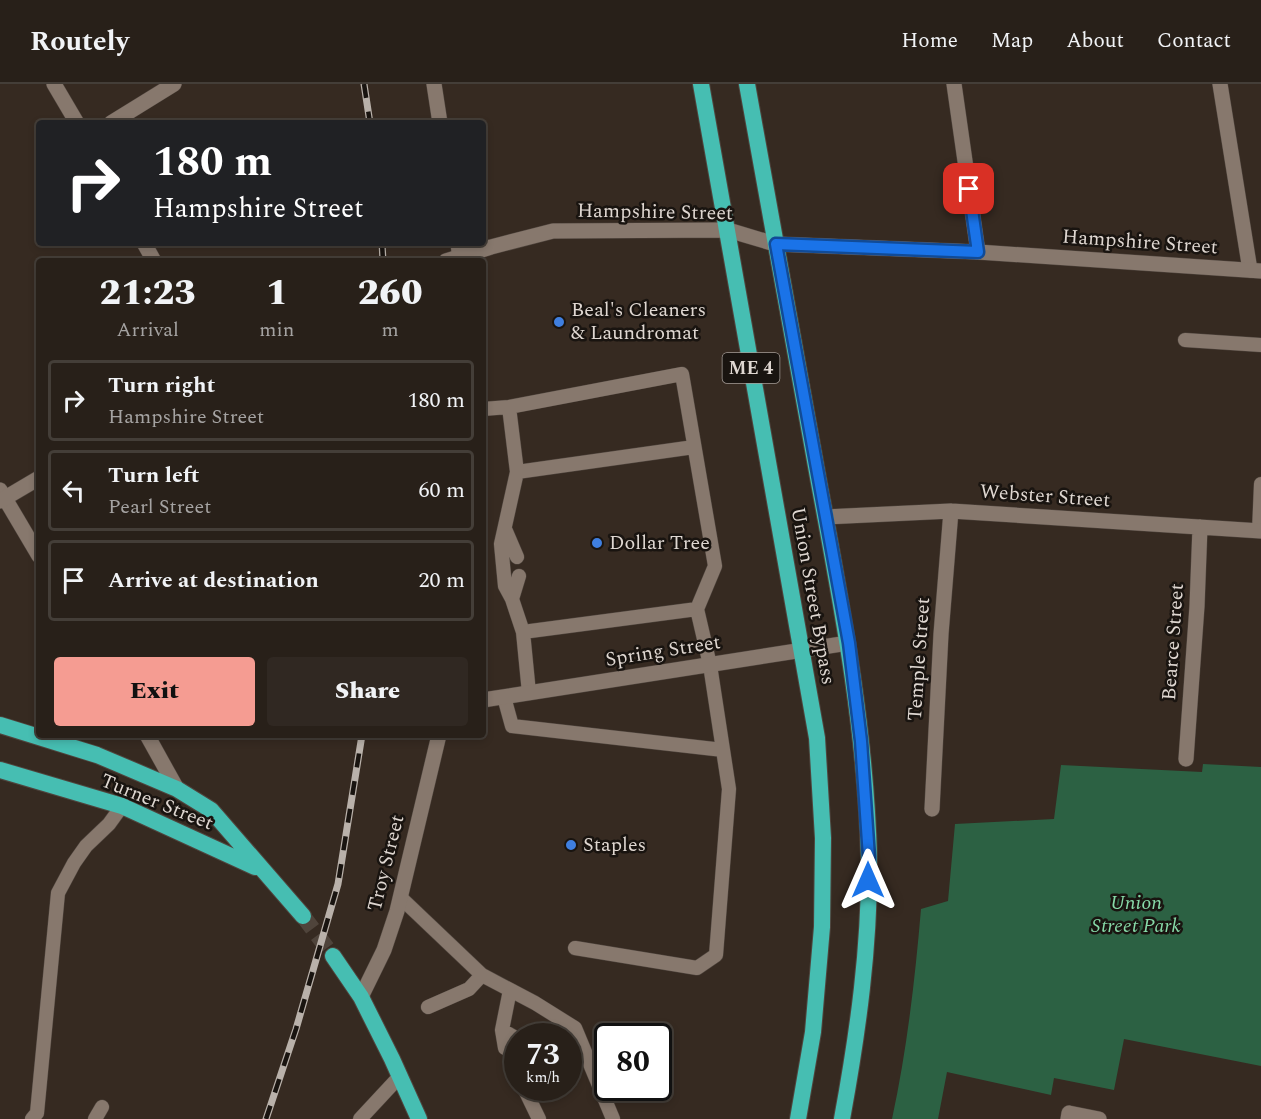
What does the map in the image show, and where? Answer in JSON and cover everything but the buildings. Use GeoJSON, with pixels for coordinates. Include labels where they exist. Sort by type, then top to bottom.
{"type":"FeatureCollection","features":[{"type":"Feature","properties":{"kind":"highway","name":"Union Street Bypass"},"geometry":{"type":"LineString","coordinates":[[701,84],[817,738],[824,838],[822,927],[813,1032],[798,1119]]}},
{"type":"Feature","properties":{"kind":"highway","name":"Union Street Bypass"},"geometry":{"type":"LineString","coordinates":[[747,84],[849,643],[861,741],[869,857],[867,950],[857,1039],[842,1119]]}},
{"type":"Feature","properties":{"kind":"highway","name":"Turner Street"},"geometry":{"type":"LineString","coordinates":[[0,725],[36,736]]}},
{"type":"Feature","properties":{"kind":"highway","name":"Turner Street"},"geometry":{"type":"LineString","coordinates":[[42,738],[97,755],[177,789],[211,810],[303,916]]}},
{"type":"Feature","properties":{"kind":"highway","name":"Turner Street"},"geometry":{"type":"LineString","coordinates":[[0,770],[122,806],[261,869]]}},
{"type":"Feature","properties":{"kind":"highway"},"geometry":{"type":"LineString","coordinates":[[333,956],[361,997],[400,1076],[418,1119]]}},
{"type":"Feature","properties":{"kind":"street"},"geometry":{"type":"LineString","coordinates":[[54,84],[75,120]]}},
{"type":"Feature","properties":{"kind":"street"},"geometry":{"type":"LineString","coordinates":[[116,120],[174,84]]}},
{"type":"Feature","properties":{"kind":"street"},"geometry":{"type":"LineString","coordinates":[[434,84],[440,120]]}},
{"type":"Feature","properties":{"kind":"street"},"geometry":{"type":"LineString","coordinates":[[954,84],[978,252]]}},
{"type":"Feature","properties":{"kind":"street"},"geometry":{"type":"LineString","coordinates":[[1220,84],[1256,270]]}},
{"type":"Feature","properties":{"kind":"street","name":"Hampshire Street"},"geometry":{"type":"LineString","coordinates":[[456,255],[553,231],[728,230],[776,244],[978,252],[1256,270]]}},
{"type":"Feature","properties":{"kind":"street"},"geometry":{"type":"LineString","coordinates":[[36,479],[1,496],[36,551]]}},
{"type":"Feature","properties":{"kind":"street","name":"Webster Street"},"geometry":{"type":"LineString","coordinates":[[825,517],[951,511],[1260,531]]}},
{"type":"Feature","properties":{"kind":"street","name":"Temple Street"},"geometry":{"type":"LineString","coordinates":[[932,809],[941,634],[951,511]]}},
{"type":"Feature","properties":{"kind":"street","name":"Bearce Street"},"geometry":{"type":"LineString","coordinates":[[1186,759],[1200,527]]}},
{"type":"Feature","properties":{"kind":"street","name":"Spring Street"},"geometry":{"type":"LineString","coordinates":[[486,700],[849,643]]}},
{"type":"Feature","properties":{"kind":"street"},"geometry":{"type":"LineString","coordinates":[[149,738],[177,789]]}},
{"type":"Feature","properties":{"kind":"street","name":"Troy Street"},"geometry":{"type":"LineString","coordinates":[[361,997],[384,950],[401,898],[438,738]]}},
{"type":"Feature","properties":{"kind":"street"},"geometry":{"type":"LineString","coordinates":[[1068,1116],[1099,1119]]}},
{"type":"Feature","properties":{"kind":"lane"},"geometry":{"type":"LineString","coordinates":[[1185,340],[1261,345]]}},
{"type":"Feature","properties":{"kind":"lane"},"geometry":{"type":"LineString","coordinates":[[486,409],[508,407],[682,374],[715,566],[698,609],[710,665],[729,789],[716,955],[697,968],[575,948]]}},
{"type":"Feature","properties":{"kind":"lane"},"geometry":{"type":"LineString","coordinates":[[508,407],[516,472],[501,544],[505,586],[523,632],[529,693]]}},
{"type":"Feature","properties":{"kind":"lane"},"geometry":{"type":"LineString","coordinates":[[516,472],[694,447]]}},
{"type":"Feature","properties":{"kind":"lane"},"geometry":{"type":"LineString","coordinates":[[1260,531],[1261,484]]}},
{"type":"Feature","properties":{"kind":"lane"},"geometry":{"type":"LineString","coordinates":[[505,529],[517,557]]}},
{"type":"Feature","properties":{"kind":"lane"},"geometry":{"type":"LineString","coordinates":[[512,599],[519,576]]}},
{"type":"Feature","properties":{"kind":"lane"},"geometry":{"type":"LineString","coordinates":[[523,632],[698,609]]}},
{"type":"Feature","properties":{"kind":"lane"},"geometry":{"type":"LineString","coordinates":[[504,697],[512,726],[723,750]]}},
{"type":"Feature","properties":{"kind":"lane"},"geometry":{"type":"LineString","coordinates":[[39,1117],[58,893],[80,854],[109,824],[122,806]]}},
{"type":"Feature","properties":{"kind":"lane"},"geometry":{"type":"LineString","coordinates":[[401,898],[482,975],[535,1003],[575,1028],[613,1119]]}},
{"type":"Feature","properties":{"kind":"lane"},"geometry":{"type":"LineString","coordinates":[[428,1007],[469,988],[482,975]]}},
{"type":"Feature","properties":{"kind":"lane"},"geometry":{"type":"LineString","coordinates":[[504,1031],[502,1030],[510,990]]}},
{"type":"Feature","properties":{"kind":"lane"},"geometry":{"type":"LineString","coordinates":[[360,1119],[400,1076]]}},
{"type":"Feature","properties":{"kind":"lane"},"geometry":{"type":"LineString","coordinates":[[531,1103],[539,1119]]}},
{"type":"Feature","properties":{"kind":"green space","name":"Union Street Park"},"geometry":{"type":"Polygon","coordinates":[[[1203,764],[1261,767],[1261,1066],[1124,1039],[1114,1090],[1054,1078],[1051,1095],[947,1072],[938,1119],[892,1119],[910,1014],[921,909],[948,901],[955,824],[1054,819],[1061,765],[1202,772],[1203,764]]]}},
{"type":"Feature","properties":{"kind":"tunnel"},"geometry":{"type":"LineString","coordinates":[[303,916],[333,956]]}},
{"type":"Feature","properties":{"kind":"railway"},"geometry":{"type":"LineString","coordinates":[[364,84],[370,120]]}},
{"type":"Feature","properties":{"kind":"railway"},"geometry":{"type":"LineString","coordinates":[[382,246],[383,258]]}},
{"type":"Feature","properties":{"kind":"railway"},"geometry":{"type":"LineString","coordinates":[[266,1119],[296,1029],[338,884],[362,738]]}},
{"type":"Feature","properties":{"kind":"place","name":"Beal's Cleaners & Laundromat"},"geometry":{"type":"Point","coordinates":[559,322]}},
{"type":"Feature","properties":{"kind":"place","name":"Dollar Tree"},"geometry":{"type":"Point","coordinates":[597,543]}},
{"type":"Feature","properties":{"kind":"place","name":"Staples"},"geometry":{"type":"Point","coordinates":[571,845]}},
{"type":"Feature","properties":{"kind":"route"},"geometry":{"type":"LineString","coordinates":[[868,880],[869,857],[861,741],[849,643],[776,244],[978,252],[969,189]]}}]}
